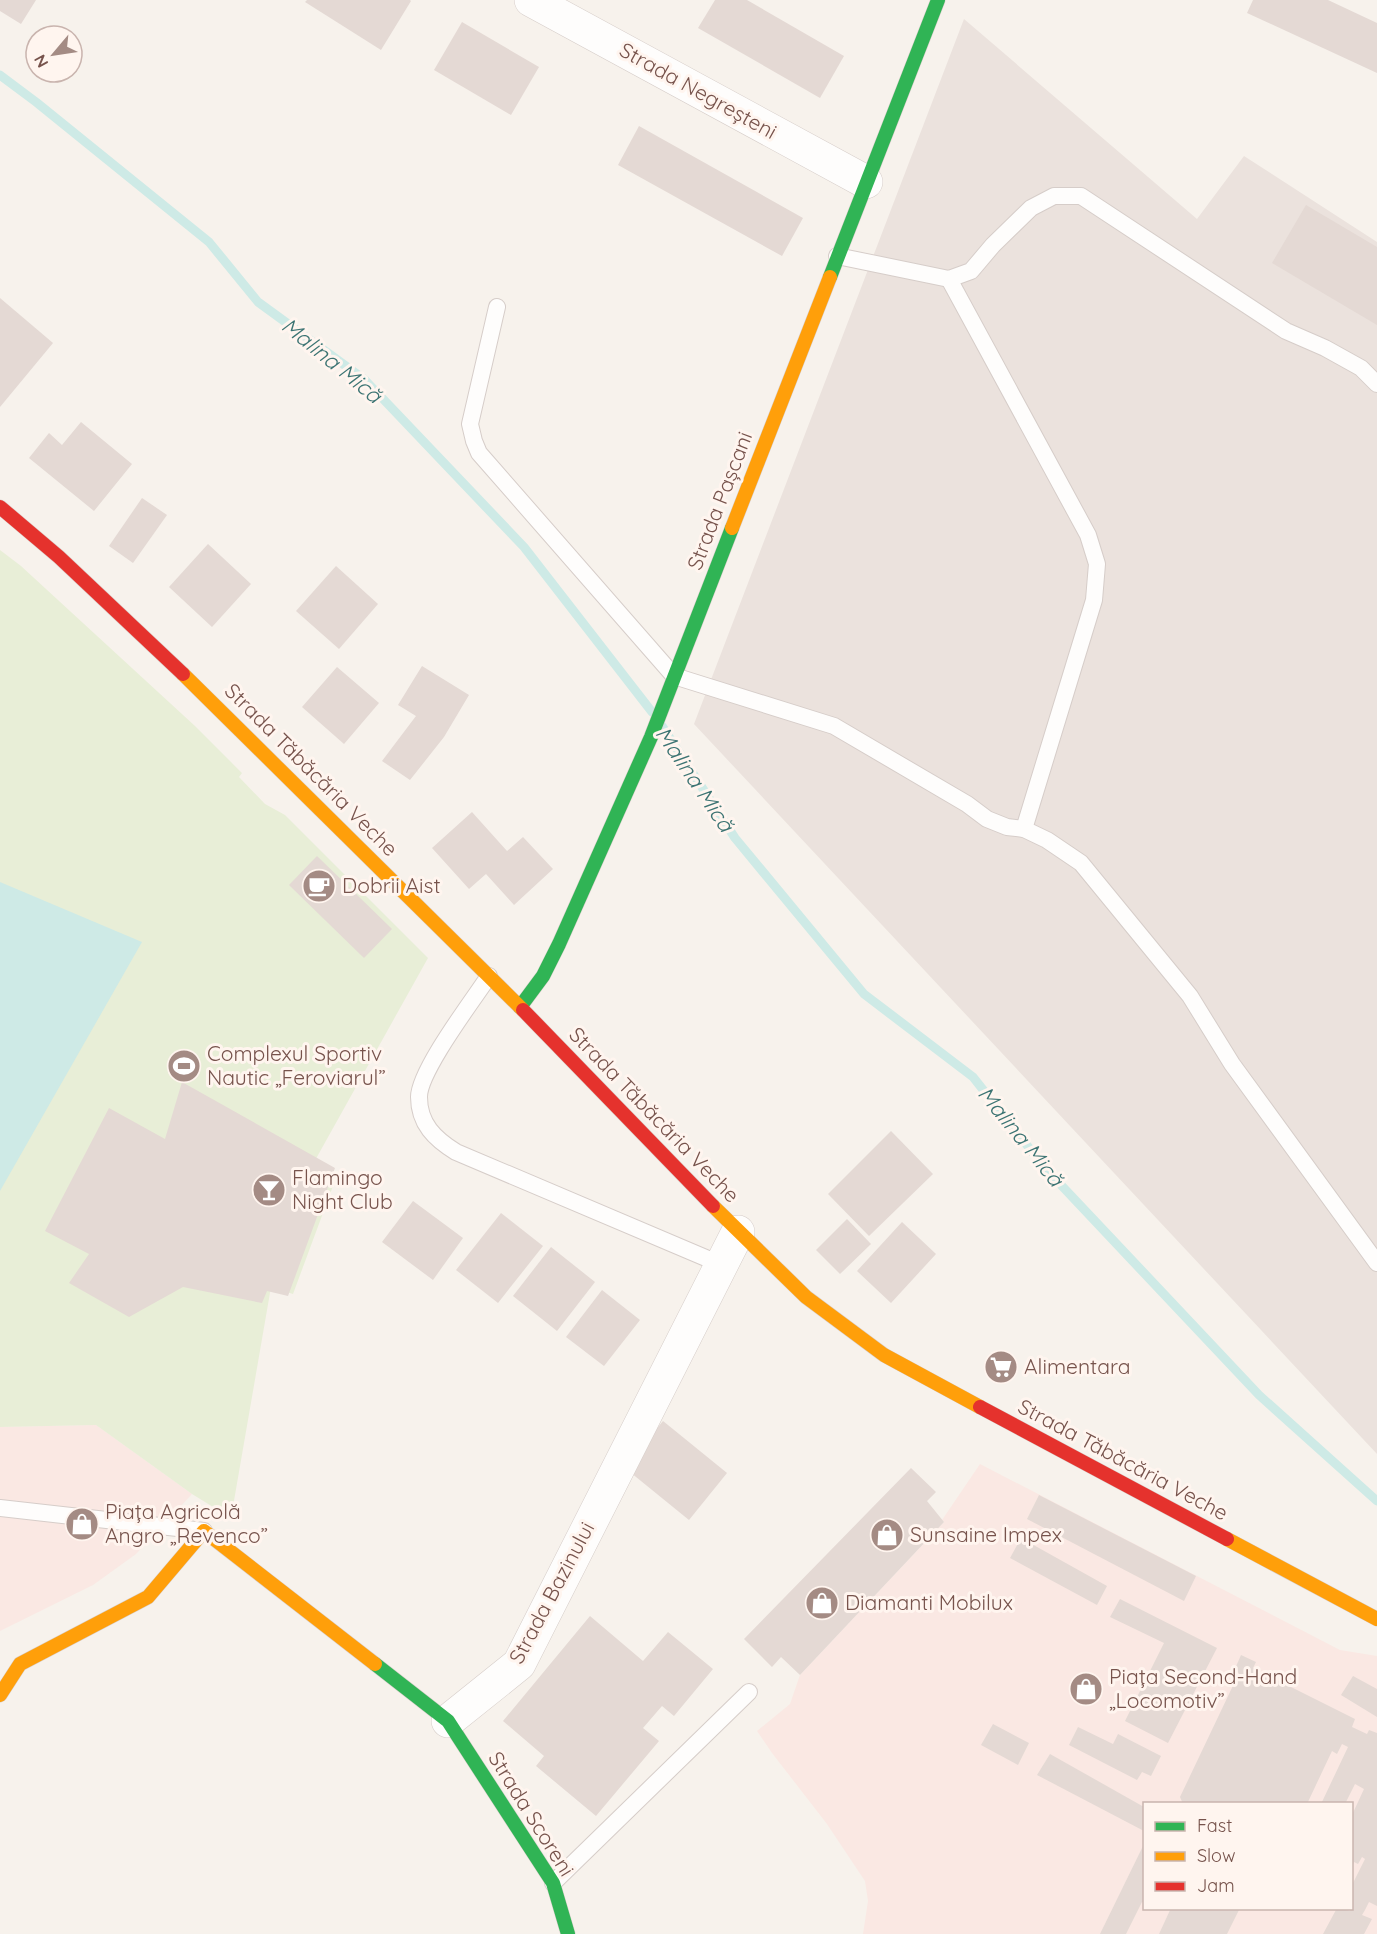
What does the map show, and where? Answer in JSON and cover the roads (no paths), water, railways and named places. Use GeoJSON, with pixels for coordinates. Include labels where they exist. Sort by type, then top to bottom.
{"type":"FeatureCollection","features":[{"type":"Feature","properties":{"kind":"street","name":"Strada Negreșteni"},"geometry":{"type":"LineString","coordinates":[[531,0],[866,182]]}},
{"type":"Feature","properties":{"kind":"street","name":"Strada Pașcani"},"geometry":{"type":"LineString","coordinates":[[520,1007],[543,976],[559,944],[651,737],[938,0]]}},
{"type":"Feature","properties":{"kind":"street","name":"Strada Tăbăcăria Veche"},"geometry":{"type":"LineString","coordinates":[[0,507],[59,556],[129,621],[305,793],[520,1007],[738,1232],[806,1297],[884,1355],[1377,1619]]}},
{"type":"Feature","properties":{"kind":"street","name":"Strada Bazinului"},"geometry":{"type":"LineString","coordinates":[[448,1721],[519,1664],[738,1232]]}},
{"type":"Feature","properties":{"kind":"street"},"geometry":{"type":"LineString","coordinates":[[0,1695],[20,1664],[148,1597],[204,1531],[448,1721]]}},
{"type":"Feature","properties":{"kind":"street","name":"Strada Scoreni"},"geometry":{"type":"LineString","coordinates":[[448,1721],[553,1883],[568,1934]]}},
{"type":"Feature","properties":{"kind":"lane"},"geometry":{"type":"LineString","coordinates":[[837,256],[949,279],[971,271],[993,245],[1031,208],[1054,196],[1081,196],[1286,331],[1325,348],[1361,368],[1377,384]]}},
{"type":"Feature","properties":{"kind":"lane"},"geometry":{"type":"LineString","coordinates":[[949,279],[1088,535],[1097,564],[1094,600],[1024,829]]}},
{"type":"Feature","properties":{"kind":"lane"},"geometry":{"type":"LineString","coordinates":[[497,307],[470,424],[479,453],[674,676],[834,726],[967,804],[987,819],[1006,827],[1024,829],[1047,840],[1080,863],[1190,996],[1232,1064],[1377,1263]]}},
{"type":"Feature","properties":{"kind":"lane"},"geometry":{"type":"LineString","coordinates":[[489,976],[431,1063],[419,1096],[423,1120],[437,1140],[456,1152],[720,1264]]}},
{"type":"Feature","properties":{"kind":"lane"},"geometry":{"type":"LineString","coordinates":[[0,1508],[204,1531]]}},
{"type":"Feature","properties":{"kind":"lane"},"geometry":{"type":"LineString","coordinates":[[553,1883],[749,1692]]}},
{"type":"Feature","properties":{"kind":"water"},"geometry":{"type":"Polygon","coordinates":[[[0,882],[142,942],[0,1191],[0,882]]]}},
{"type":"Feature","properties":{"kind":"waterway","name":"Malina Mică"},"geometry":{"type":"LineString","coordinates":[[0,75],[209,242],[258,302],[365,380],[524,547],[652,712]]}},
{"type":"Feature","properties":{"kind":"waterway","name":"Malina Mică"},"geometry":{"type":"LineString","coordinates":[[662,726],[735,838],[864,994],[973,1077],[1045,1168],[1259,1395],[1377,1501]]}},
{"type":"Feature","properties":{"kind":"place","name":"Dobrii Aist"},"geometry":{"type":"Point","coordinates":[319,886]}},
{"type":"Feature","properties":{"kind":"place","name":"Complexul Sportiv Nautic „Feroviarul”"},"geometry":{"type":"Point","coordinates":[184,1066]}},
{"type":"Feature","properties":{"kind":"place","name":"Flamingo Night Club"},"geometry":{"type":"Point","coordinates":[269,1190]}},
{"type":"Feature","properties":{"kind":"place","name":"Alimentara"},"geometry":{"type":"Point","coordinates":[1001,1367]}},
{"type":"Feature","properties":{"kind":"place","name":"Piața Agricolă Angro „Revenco”"},"geometry":{"type":"Point","coordinates":[82,1524]}},
{"type":"Feature","properties":{"kind":"place","name":"Sunsaine Impex"},"geometry":{"type":"Point","coordinates":[887,1535]}},
{"type":"Feature","properties":{"kind":"place","name":"Diamanti Mobilux"},"geometry":{"type":"Point","coordinates":[822,1603]}},
{"type":"Feature","properties":{"kind":"place","name":"Piața Second-Hand „Locomotiv”"},"geometry":{"type":"Point","coordinates":[1086,1689]}}]}
